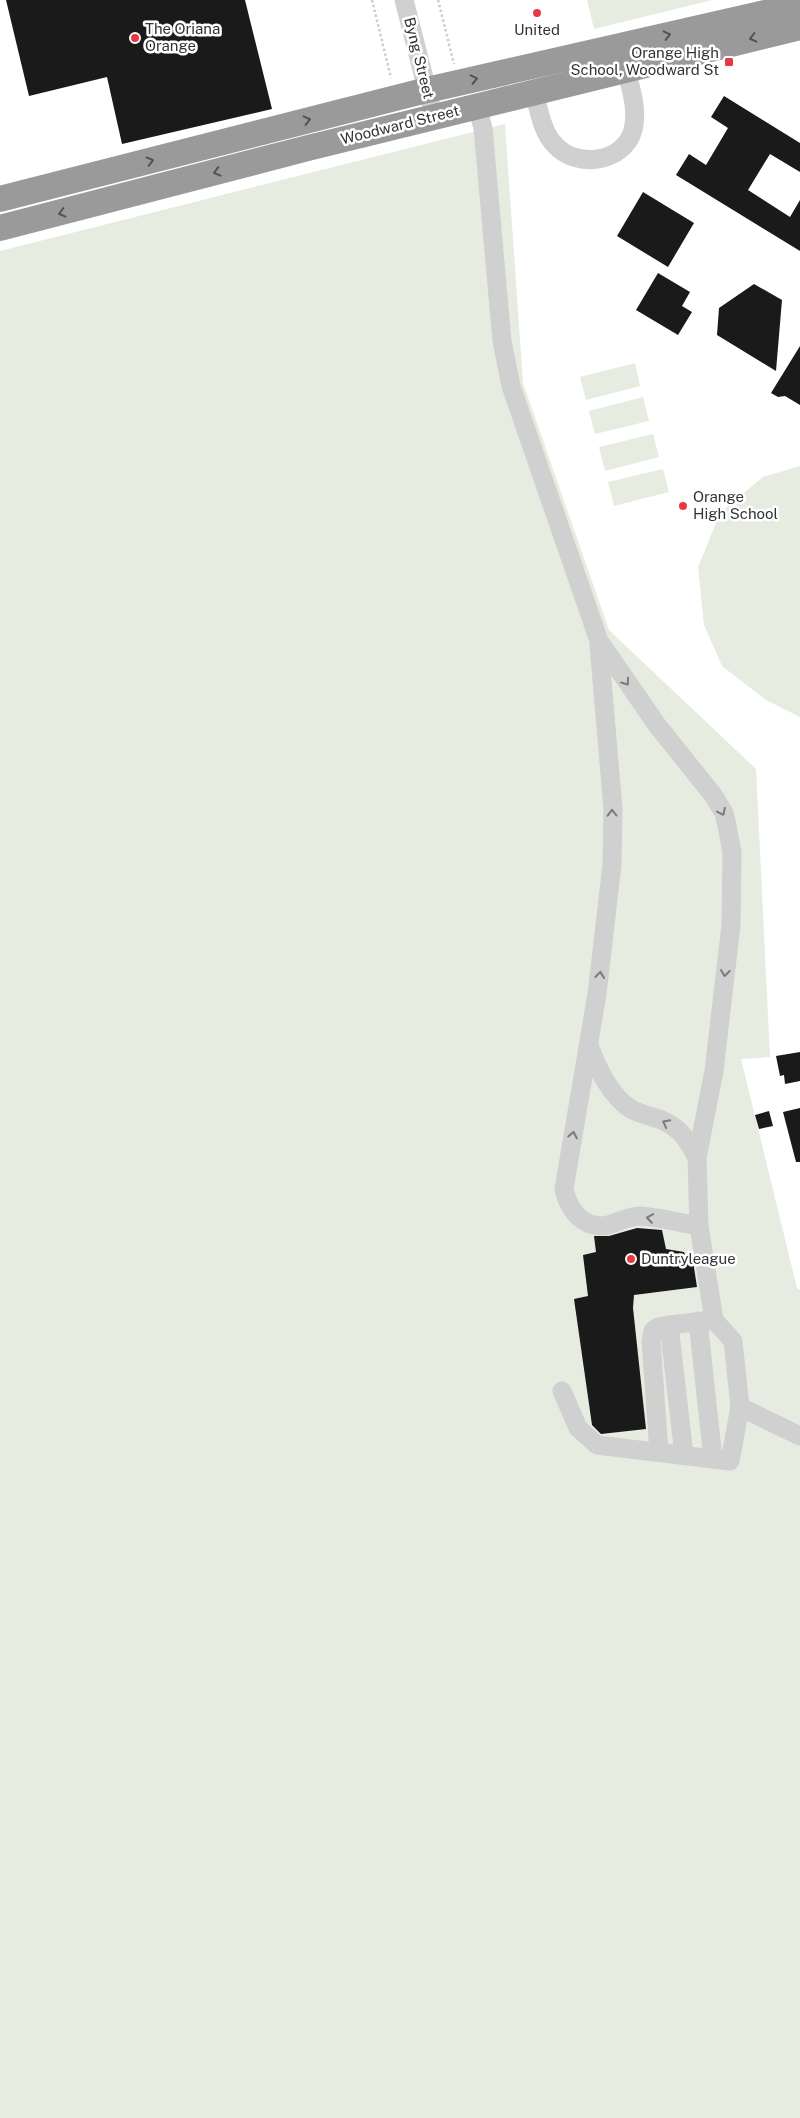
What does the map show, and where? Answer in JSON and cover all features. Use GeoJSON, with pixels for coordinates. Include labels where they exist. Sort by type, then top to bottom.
{"type":"FeatureCollection","features":[{"type":"Feature","properties":{"kind":"highway","name":"Woodward Street"},"geometry":{"type":"LineString","coordinates":[[0,199],[427,90],[800,5]]}},
{"type":"Feature","properties":{"kind":"highway","name":"Woodward Street"},"geometry":{"type":"LineString","coordinates":[[0,228],[308,148],[800,26]]}},
{"type":"Feature","properties":{"kind":"street","name":"Byng Street"},"geometry":{"type":"LineString","coordinates":[[404,0],[433,117]]}},
{"type":"Feature","properties":{"kind":"street"},"geometry":{"type":"LineString","coordinates":[[534,92],[546,131],[554,144],[566,155],[578,159],[594,160],[609,156],[623,147],[633,132],[636,115],[626,70]]}},
{"type":"Feature","properties":{"kind":"street"},"geometry":{"type":"LineString","coordinates":[[477,106],[482,128],[502,341],[511,386],[599,641],[613,809],[612,865],[598,994],[564,1189],[569,1207],[577,1217],[603,1226],[618,1220],[639,1216],[698,1226]]}},
{"type":"Feature","properties":{"kind":"street"},"geometry":{"type":"LineString","coordinates":[[224,141],[229,148],[236,151],[308,148]]}},
{"type":"Feature","properties":{"kind":"street"},"geometry":{"type":"LineString","coordinates":[[599,641],[652,717],[713,795],[724,813],[732,852],[730,925],[714,1071],[697,1158],[698,1226],[706,1320],[713,1459]]}},
{"type":"Feature","properties":{"kind":"street"},"geometry":{"type":"LineString","coordinates":[[589,1045],[593,1057],[622,1102],[632,1110],[656,1118],[683,1134],[697,1158]]}},
{"type":"Feature","properties":{"kind":"street"},"geometry":{"type":"LineString","coordinates":[[562,1391],[578,1428],[597,1445],[730,1461],[740,1407],[733,1341],[706,1320],[669,1324],[658,1327],[653,1331],[651,1341],[659,1452]]}},
{"type":"Feature","properties":{"kind":"street"},"geometry":{"type":"LineString","coordinates":[[669,1324],[684,1455]]}},
{"type":"Feature","properties":{"kind":"street"},"geometry":{"type":"LineString","coordinates":[[740,1407],[800,1436]]}},
{"type":"Feature","properties":{"kind":"path"},"geometry":{"type":"LineString","coordinates":[[372,0],[392,82]]}},
{"type":"Feature","properties":{"kind":"path"},"geometry":{"type":"LineString","coordinates":[[438,0],[454,67]]}},
{"type":"Feature","properties":{"kind":"shaded area"},"geometry":{"type":"Polygon","coordinates":[[[587,0],[712,0],[594,29],[587,0]]]}},
{"type":"Feature","properties":{"kind":"shaded area"},"geometry":{"type":"Polygon","coordinates":[[[505,124],[523,383],[609,630],[756,769],[770,1057],[741,1059],[797,1288],[800,1290],[800,2118],[0,2118],[0,251],[505,124]]]}},
{"type":"Feature","properties":{"kind":"shaded area"},"geometry":{"type":"Polygon","coordinates":[[[635,363],[640,386],[586,400],[580,377],[635,363]]]}},
{"type":"Feature","properties":{"kind":"shaded area"},"geometry":{"type":"Polygon","coordinates":[[[643,397],[649,421],[595,434],[589,411],[643,397]]]}},
{"type":"Feature","properties":{"kind":"shaded area"},"geometry":{"type":"Polygon","coordinates":[[[653,434],[659,457],[605,471],[599,447],[653,434]]]}},
{"type":"Feature","properties":{"kind":"shaded area"},"geometry":{"type":"Polygon","coordinates":[[[800,466],[800,717],[766,700],[722,666],[704,625],[698,567],[720,513],[763,477],[800,466]]]}},
{"type":"Feature","properties":{"kind":"shaded area"},"geometry":{"type":"Polygon","coordinates":[[[663,469],[669,492],[614,506],[608,482],[663,469]]]}},
{"type":"Feature","properties":{"kind":"building","name":"The Oriana Orange"},"geometry":{"type":"Polygon","coordinates":[[[6,0],[245,0],[272,109],[122,144],[107,77],[29,96],[6,0]]]}},
{"type":"Feature","properties":{"kind":"building"},"geometry":{"type":"Polygon","coordinates":[[[724,96],[800,143],[800,172],[770,154],[748,190],[790,217],[800,200],[800,251],[676,175],[689,154],[706,165],[728,128],[711,117],[724,96]]]}},
{"type":"Feature","properties":{"kind":"building"},"geometry":{"type":"Polygon","coordinates":[[[643,192],[694,223],[668,267],[617,236],[643,192]]]}},
{"type":"Feature","properties":{"kind":"building"},"geometry":{"type":"Polygon","coordinates":[[[658,273],[690,292],[682,306],[692,312],[678,335],[636,310],[658,273]]]}},
{"type":"Feature","properties":{"kind":"building"},"geometry":{"type":"Polygon","coordinates":[[[754,284],[782,300],[776,371],[717,335],[719,308],[754,284]]]}},
{"type":"Feature","properties":{"kind":"building"},"geometry":{"type":"Polygon","coordinates":[[[800,346],[800,405],[785,396],[778,397],[771,393],[800,346]]]}},
{"type":"Feature","properties":{"kind":"building"},"geometry":{"type":"Polygon","coordinates":[[[800,1052],[800,1081],[785,1084],[784,1075],[780,1076],[776,1056],[800,1052]]]}},
{"type":"Feature","properties":{"kind":"building"},"geometry":{"type":"Polygon","coordinates":[[[800,1108],[800,1162],[796,1162],[783,1112],[800,1108]]]}},
{"type":"Feature","properties":{"kind":"building"},"geometry":{"type":"Polygon","coordinates":[[[769,1111],[773,1126],[759,1129],[755,1115],[769,1111]]]}},
{"type":"Feature","properties":{"kind":"building"},"geometry":{"type":"Polygon","coordinates":[[[637,1228],[662,1230],[666,1249],[684,1252],[688,1262],[693,1261],[697,1287],[634,1295],[633,1308],[646,1429],[601,1434],[592,1425],[574,1299],[588,1296],[583,1255],[596,1252],[594,1236],[609,1236],[637,1228]]]}},
{"type":"Feature","properties":{"kind":"place","name":"United"},"geometry":{"type":"Point","coordinates":[537,13]}},
{"type":"Feature","properties":{"kind":"place","name":"The Oriana Orange"},"geometry":{"type":"Point","coordinates":[135,38]}},
{"type":"Feature","properties":{"kind":"place","name":"Orange High School, Woodward St"},"geometry":{"type":"Point","coordinates":[729,62]}},
{"type":"Feature","properties":{"kind":"place","name":"Orange High School"},"geometry":{"type":"Point","coordinates":[683,506]}},
{"type":"Feature","properties":{"kind":"place","name":"Duntryleague"},"geometry":{"type":"Point","coordinates":[631,1259]}}]}
